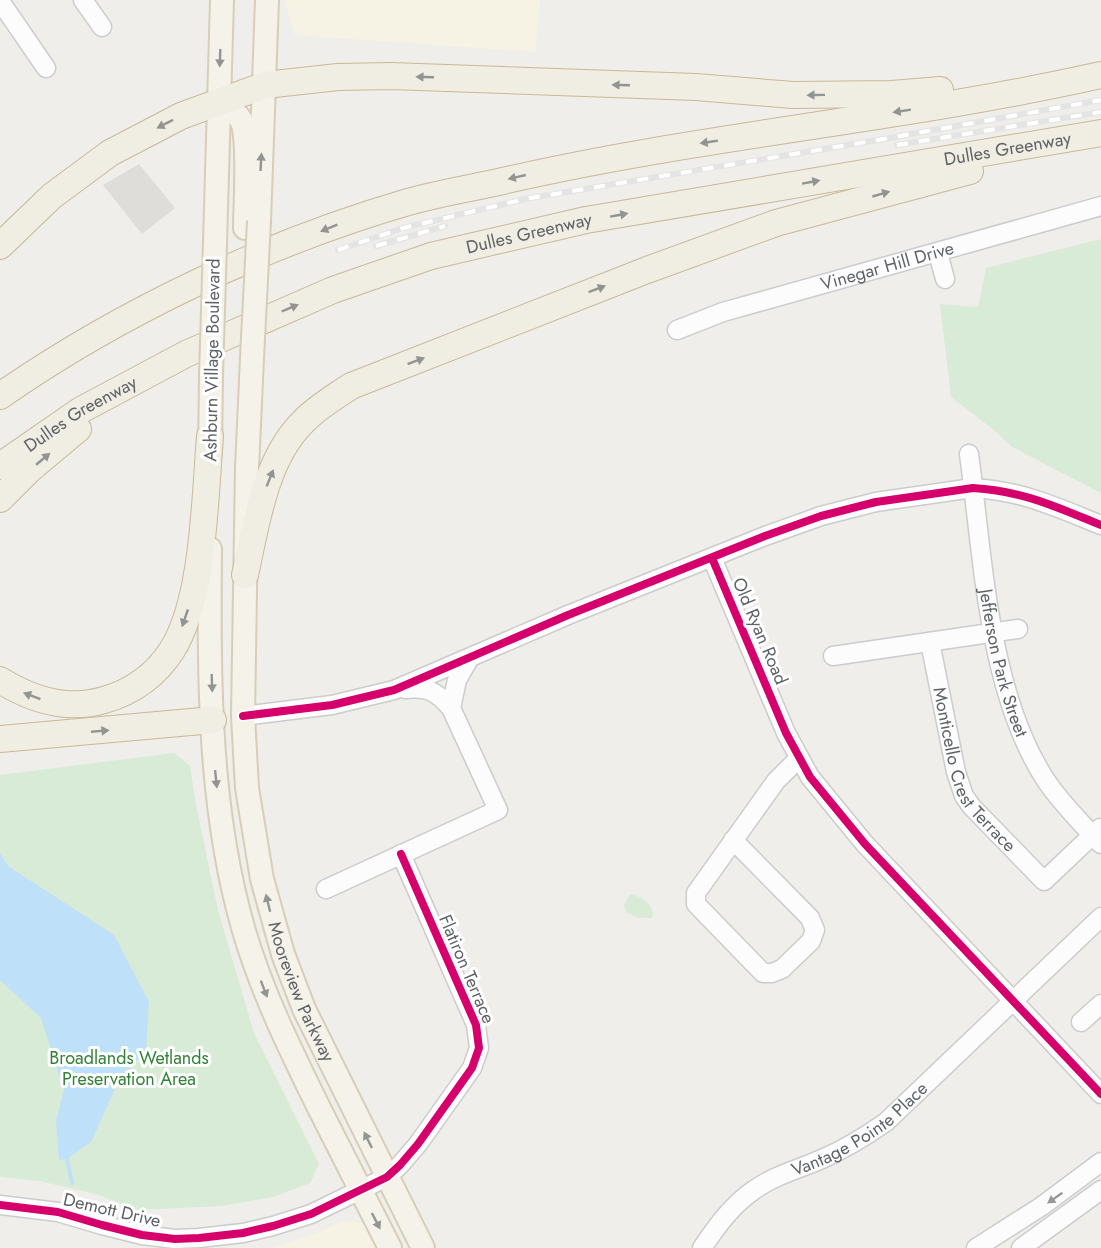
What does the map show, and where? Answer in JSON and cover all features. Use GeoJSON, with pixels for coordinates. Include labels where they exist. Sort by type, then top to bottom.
{"type":"FeatureCollection","features":[{"type":"Feature","properties":{"kind":"highway"},"geometry":{"type":"LineString","coordinates":[[0,396],[127,317],[170,296],[343,222],[412,201],[575,164],[1063,84],[1101,75]]}},
{"type":"Feature","properties":{"kind":"highway"},"geometry":{"type":"LineString","coordinates":[[0,246],[52,196],[110,153],[181,116],[265,85],[338,77],[391,76],[696,87],[793,95],[891,94],[1020,83],[1063,84]]}},
{"type":"Feature","properties":{"kind":"highway","name":"Dulles Greenway"},"geometry":{"type":"LineString","coordinates":[[0,466],[81,410],[186,354],[289,308],[431,256],[586,220],[1101,133]]}},
{"type":"Feature","properties":{"kind":"highway"},"geometry":{"type":"LineString","coordinates":[[245,575],[260,504],[286,444],[302,423],[351,386],[646,270],[776,223],[916,184],[1101,140]]}},
{"type":"Feature","properties":{"kind":"highway"},"geometry":{"type":"LineString","coordinates":[[0,499],[29,470],[76,431],[186,354]]}},
{"type":"Feature","properties":{"kind":"highway"},"geometry":{"type":"LineString","coordinates":[[0,680],[27,695],[46,701],[86,704],[115,697],[133,688],[150,676],[163,662],[177,641],[194,585],[200,554],[210,436]]}},
{"type":"Feature","properties":{"kind":"highway"},"geometry":{"type":"LineString","coordinates":[[0,739],[213,720]]}},
{"type":"Feature","properties":{"kind":"main road","name":"Ashburn Village Boulevard"},"geometry":{"type":"LineString","coordinates":[[213,720],[209,628],[210,436],[222,0]]}},
{"type":"Feature","properties":{"kind":"main road","name":"Ashburn Village Boulevard"},"geometry":{"type":"LineString","coordinates":[[243,716],[247,361],[252,225],[265,85],[267,0]]}},
{"type":"Feature","properties":{"kind":"main road"},"geometry":{"type":"LineString","coordinates":[[219,102],[241,119],[245,136],[252,225]]}},
{"type":"Feature","properties":{"kind":"main road"},"geometry":{"type":"LineString","coordinates":[[213,720],[243,716]]}},
{"type":"Feature","properties":{"kind":"main road","name":"Mooreview Parkway"},"geometry":{"type":"LineString","coordinates":[[243,716],[247,788],[254,837],[264,890],[283,954],[308,1018],[423,1248]]}},
{"type":"Feature","properties":{"kind":"main road","name":"Mooreview Parkway"},"geometry":{"type":"LineString","coordinates":[[213,720],[214,765],[219,809],[244,931],[282,1034],[390,1248]]}},
{"type":"Feature","properties":{"kind":"street"},"geometry":{"type":"LineString","coordinates":[[83,0],[102,27]]}},
{"type":"Feature","properties":{"kind":"street"},"geometry":{"type":"LineString","coordinates":[[0,1],[46,68]]}},
{"type":"Feature","properties":{"kind":"street","name":"Vinegar Hill Drive"},"geometry":{"type":"LineString","coordinates":[[677,330],[723,312],[1101,206]]}},
{"type":"Feature","properties":{"kind":"street"},"geometry":{"type":"LineString","coordinates":[[938,253],[945,279]]}},
{"type":"Feature","properties":{"kind":"street","name":"Jefferson Park Street"},"geometry":{"type":"LineString","coordinates":[[969,454],[986,596],[998,658],[1012,707],[1028,747],[1046,781],[1071,813],[1098,835]]}},
{"type":"Feature","properties":{"kind":"street"},"geometry":{"type":"LineString","coordinates":[[243,716],[332,705],[394,690],[528,632],[765,536],[850,508],[973,488],[1019,493],[1101,525]]}},
{"type":"Feature","properties":{"kind":"street","name":"Old Ryan Road"},"geometry":{"type":"LineString","coordinates":[[712,558],[799,758],[824,795],[865,844],[1101,1094]]}},
{"type":"Feature","properties":{"kind":"street"},"geometry":{"type":"LineString","coordinates":[[833,656],[1018,629]]}},
{"type":"Feature","properties":{"kind":"street","name":"Monticello Crest Terrace"},"geometry":{"type":"LineString","coordinates":[[930,642],[956,772],[964,796],[972,807],[1044,881],[1098,835]]}},
{"type":"Feature","properties":{"kind":"street"},"geometry":{"type":"LineString","coordinates":[[451,708],[457,680],[469,659]]}},
{"type":"Feature","properties":{"kind":"street"},"geometry":{"type":"LineString","coordinates":[[326,889],[498,810],[451,708],[441,697],[425,689],[394,690]]}},
{"type":"Feature","properties":{"kind":"street"},"geometry":{"type":"LineString","coordinates":[[733,840],[810,918],[815,930],[811,941],[782,969],[772,973],[763,973],[696,904],[696,893],[733,840],[782,774],[799,758]]}},
{"type":"Feature","properties":{"kind":"street","name":"Flatiron Terrace"},"geometry":{"type":"LineString","coordinates":[[387,1177],[425,1134],[472,1068],[480,1048],[476,1025],[401,854]]}},
{"type":"Feature","properties":{"kind":"street","name":"Vantage Pointe Place"},"geometry":{"type":"LineString","coordinates":[[702,1248],[721,1221],[755,1189],[850,1145],[886,1122],[1101,917]]}},
{"type":"Feature","properties":{"kind":"street"},"geometry":{"type":"LineString","coordinates":[[1082,1022],[1101,1004]]}},
{"type":"Feature","properties":{"kind":"street"},"geometry":{"type":"LineString","coordinates":[[976,1248],[1042,1206],[1101,1162]]}},
{"type":"Feature","properties":{"kind":"street","name":"Demott Drive"},"geometry":{"type":"LineString","coordinates":[[0,1205],[58,1212],[142,1235],[199,1243],[273,1226],[311,1214],[387,1177]]}},
{"type":"Feature","properties":{"kind":"street"},"geometry":{"type":"LineString","coordinates":[[1021,1248],[1101,1190]]}},
{"type":"Feature","properties":{"kind":"shaded area"},"geometry":{"type":"Polygon","coordinates":[[[284,0],[540,0],[535,52],[295,35],[284,0]]]}},
{"type":"Feature","properties":{"kind":"shaded area"},"geometry":{"type":"Polygon","coordinates":[[[139,164],[175,208],[142,234],[103,185],[139,164]]]}},
{"type":"Feature","properties":{"kind":"shaded area"},"geometry":{"type":"Polygon","coordinates":[[[353,1221],[370,1228],[378,1248],[271,1248],[312,1235],[341,1222],[353,1221]]]}},
{"type":"Feature","properties":{"kind":"green space"},"geometry":{"type":"Polygon","coordinates":[[[1101,239],[1101,493],[1012,447],[951,397],[940,304],[978,307],[986,268],[1101,239]]]}},
{"type":"Feature","properties":{"kind":"green space","name":"Broadlands Wetlands Preservation Area"},"geometry":{"type":"Polygon","coordinates":[[[174,753],[190,766],[218,910],[254,1033],[319,1164],[310,1183],[273,1197],[221,1206],[137,1210],[96,1194],[39,1181],[0,1177],[0,775],[174,753]]]}},
{"type":"Feature","properties":{"kind":"green space"},"geometry":{"type":"Polygon","coordinates":[[[630,894],[647,902],[652,909],[652,918],[638,918],[626,912],[624,905],[630,894]]]}},
{"type":"Feature","properties":{"kind":"water"},"geometry":{"type":"Polygon","coordinates":[[[0,853],[8,866],[114,935],[149,1002],[146,1050],[119,1080],[91,1142],[67,1159],[59,1160],[56,1121],[64,1090],[41,1018],[0,980],[0,853]]]}},
{"type":"Feature","properties":{"kind":"waterway"},"geometry":{"type":"LineString","coordinates":[[67,1159],[72,1183]]}},
{"type":"Feature","properties":{"kind":"railway"},"geometry":{"type":"LineString","coordinates":[[338,250],[403,228],[525,199],[1101,100]]}},
{"type":"Feature","properties":{"kind":"railway"},"geometry":{"type":"LineString","coordinates":[[897,145],[1101,112]]}},
{"type":"Feature","properties":{"kind":"railway"},"geometry":{"type":"LineString","coordinates":[[376,246],[445,226]]}},
{"type":"Feature","properties":{"kind":"cycle path"},"geometry":{"type":"LineString","coordinates":[[243,716],[332,705],[394,690],[568,615],[765,536],[821,516],[876,502],[973,488],[1024,496],[1101,525]]}},
{"type":"Feature","properties":{"kind":"cycle path"},"geometry":{"type":"LineString","coordinates":[[712,558],[786,733],[810,777],[865,844],[1101,1094]]}},
{"type":"Feature","properties":{"kind":"cycle path"},"geometry":{"type":"LineString","coordinates":[[0,1205],[58,1212],[142,1235],[175,1239],[199,1238],[243,1233],[311,1214],[387,1177],[418,1144],[472,1068],[479,1048],[476,1025],[401,854]]}}]}
